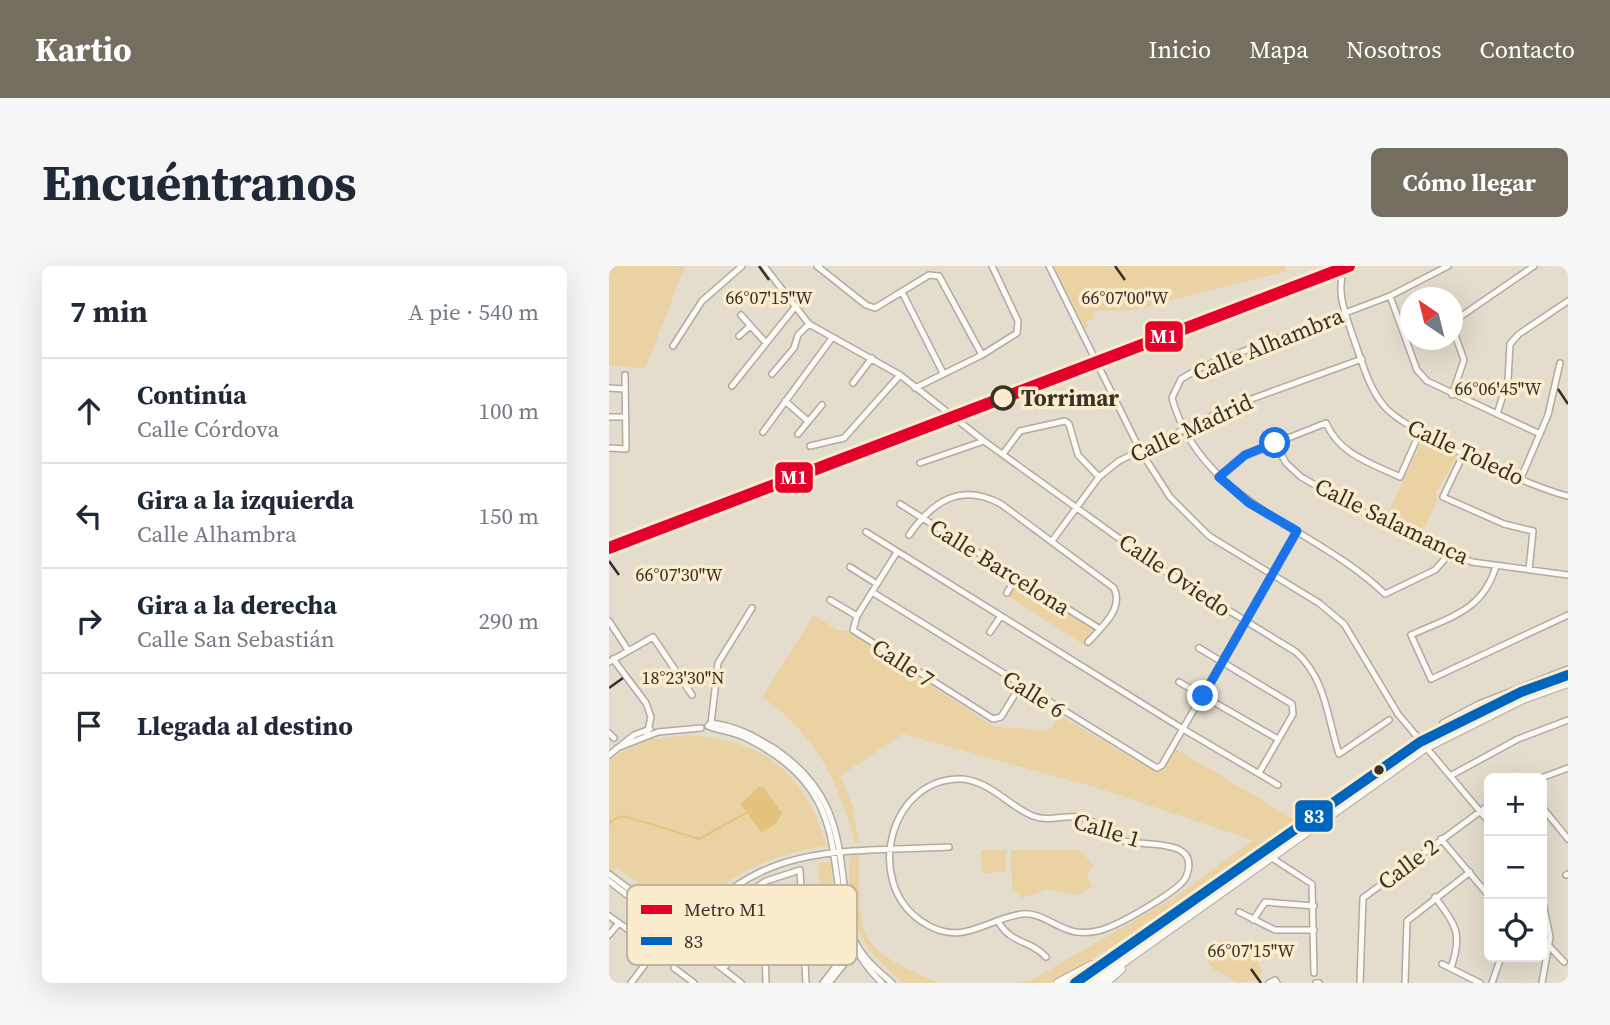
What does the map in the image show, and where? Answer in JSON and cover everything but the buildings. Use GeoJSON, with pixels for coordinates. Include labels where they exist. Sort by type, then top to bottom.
{"type":"FeatureCollection","features":[{"type":"Feature","properties":{"kind":"highway"},"geometry":{"type":"LineString","coordinates":[[1075,983],[1131,942],[1423,745],[1521,692],[1568,675]]}},
{"type":"Feature","properties":{"kind":"highway"},"geometry":{"type":"LineString","coordinates":[[1094,983],[1272,858],[1423,745],[1523,699],[1568,682]]}},
{"type":"Feature","properties":{"kind":"highway"},"geometry":{"type":"LineString","coordinates":[[1058,983],[1131,942]]}},
{"type":"Feature","properties":{"kind":"highway"},"geometry":{"type":"LineString","coordinates":[[1105,983],[1142,949]]}},
{"type":"Feature","properties":{"kind":"street"},"geometry":{"type":"LineString","coordinates":[[673,346],[702,301],[742,266]]}},
{"type":"Feature","properties":{"kind":"street","name":"Calle Oviedo"},"geometry":{"type":"LineString","coordinates":[[764,266],[809,324],[900,375],[984,441],[1160,568],[1296,652],[1312,668],[1322,687],[1339,754],[1389,720]]}},
{"type":"Feature","properties":{"kind":"street"},"geometry":{"type":"LineString","coordinates":[[817,266],[870,307],[880,306],[929,275],[939,276],[982,355]]}},
{"type":"Feature","properties":{"kind":"street"},"geometry":{"type":"LineString","coordinates":[[915,388],[1014,337],[1019,327],[992,266]]}},
{"type":"Feature","properties":{"kind":"street"},"geometry":{"type":"LineString","coordinates":[[1049,266],[1140,450],[1162,487],[1191,521],[1225,548],[1319,603],[1344,624],[1394,708],[1484,816]]}},
{"type":"Feature","properties":{"kind":"street","name":"Calle Alhambra"},"geometry":{"type":"LineString","coordinates":[[1448,266],[1390,296],[1245,349],[1181,379],[1172,398],[1186,429],[1219,477],[1249,503],[1353,565],[1385,594],[1435,570],[1450,553]]}},
{"type":"Feature","properties":{"kind":"street"},"geometry":{"type":"LineString","coordinates":[[1452,395],[1464,360],[1454,321],[1529,267]]}},
{"type":"Feature","properties":{"kind":"street","name":"Calle Toledo"},"geometry":{"type":"LineString","coordinates":[[1343,271],[1340,295],[1345,313],[1361,359],[1384,407],[1400,421],[1420,432],[1521,478],[1568,496]]}},
{"type":"Feature","properties":{"kind":"street"},"geometry":{"type":"LineString","coordinates":[[902,292],[943,373]]}},
{"type":"Feature","properties":{"kind":"street"},"geometry":{"type":"LineString","coordinates":[[1390,296],[1417,370],[1427,381],[1452,395],[1541,434]]}},
{"type":"Feature","properties":{"kind":"street"},"geometry":{"type":"LineString","coordinates":[[1497,414],[1508,380],[1510,344],[1519,334],[1568,301]]}},
{"type":"Feature","properties":{"kind":"street"},"geometry":{"type":"LineString","coordinates":[[732,386],[795,307]]}},
{"type":"Feature","properties":{"kind":"street"},"geometry":{"type":"LineString","coordinates":[[741,315],[766,343]]}},
{"type":"Feature","properties":{"kind":"street"},"geometry":{"type":"LineString","coordinates":[[772,373],[794,348],[798,335],[809,324]]}},
{"type":"Feature","properties":{"kind":"street"},"geometry":{"type":"LineString","coordinates":[[739,336],[750,326]]}},
{"type":"Feature","properties":{"kind":"street"},"geometry":{"type":"LineString","coordinates":[[763,432],[832,338]]}},
{"type":"Feature","properties":{"kind":"street"},"geometry":{"type":"LineString","coordinates":[[853,383],[871,358]]}},
{"type":"Feature","properties":{"kind":"street","name":"Calle Madrid"},"geometry":{"type":"LineString","coordinates":[[1052,541],[1099,477],[1140,450],[1232,406],[1361,359]]}},
{"type":"Feature","properties":{"kind":"street"},"geometry":{"type":"LineString","coordinates":[[1521,478],[1554,397],[1560,363]]}},
{"type":"Feature","properties":{"kind":"street"},"geometry":{"type":"LineString","coordinates":[[609,447],[626,449],[625,375]]}},
{"type":"Feature","properties":{"kind":"street"},"geometry":{"type":"LineString","coordinates":[[810,446],[844,438],[900,375]]}},
{"type":"Feature","properties":{"kind":"street"},"geometry":{"type":"LineString","coordinates":[[609,388],[624,389]]}},
{"type":"Feature","properties":{"kind":"street"},"geometry":{"type":"LineString","coordinates":[[785,401],[808,421]]}},
{"type":"Feature","properties":{"kind":"street"},"geometry":{"type":"LineString","coordinates":[[798,433],[822,405]]}},
{"type":"Feature","properties":{"kind":"street"},"geometry":{"type":"LineString","coordinates":[[609,416],[625,417]]}},
{"type":"Feature","properties":{"kind":"street"},"geometry":{"type":"LineString","coordinates":[[1003,454],[1020,431],[1065,421],[1069,424],[1078,455],[1099,477]]}},
{"type":"Feature","properties":{"kind":"street"},"geometry":{"type":"LineString","coordinates":[[1219,477],[1245,455],[1326,423],[1332,436],[1350,454],[1400,477],[1420,432]]}},
{"type":"Feature","properties":{"kind":"street"},"geometry":{"type":"LineString","coordinates":[[921,463],[984,441]]}},
{"type":"Feature","properties":{"kind":"street","name":"Calle Salamanca"},"geometry":{"type":"LineString","coordinates":[[1275,443],[1286,463],[1301,477],[1363,512],[1450,553],[1472,562],[1568,575]]}},
{"type":"Feature","properties":{"kind":"street"},"geometry":{"type":"LineString","coordinates":[[1464,453],[1443,496],[1504,524],[1533,531],[1529,570]]}},
{"type":"Feature","properties":{"kind":"street"},"geometry":{"type":"LineString","coordinates":[[908,535],[921,517],[946,499],[981,496],[1000,504],[1114,588],[1116,606],[1088,642]]}},
{"type":"Feature","properties":{"kind":"street","name":"Calle Barcelona"},"geometry":{"type":"LineString","coordinates":[[900,504],[1100,629]]}},
{"type":"Feature","properties":{"kind":"street","name":"Calle 6"},"geometry":{"type":"LineString","coordinates":[[872,592],[1154,768],[1163,765],[1297,531]]}},
{"type":"Feature","properties":{"kind":"street"},"geometry":{"type":"LineString","coordinates":[[866,532],[1278,785]]}},
{"type":"Feature","properties":{"kind":"street","name":"Calle 7"},"geometry":{"type":"LineString","coordinates":[[897,552],[851,628],[993,719],[1001,717],[1020,686]]}},
{"type":"Feature","properties":{"kind":"street"},"geometry":{"type":"LineString","coordinates":[[1496,566],[1487,592],[1476,603],[1411,635],[1431,679],[1568,615]]}},
{"type":"Feature","properties":{"kind":"street"},"geometry":{"type":"LineString","coordinates":[[850,567],[877,584]]}},
{"type":"Feature","properties":{"kind":"street"},"geometry":{"type":"LineString","coordinates":[[1007,593],[1016,576]]}},
{"type":"Feature","properties":{"kind":"street"},"geometry":{"type":"LineString","coordinates":[[830,600],[857,616]]}},
{"type":"Feature","properties":{"kind":"street"},"geometry":{"type":"LineString","coordinates":[[708,727],[718,663],[752,608]]}},
{"type":"Feature","properties":{"kind":"street"},"geometry":{"type":"LineString","coordinates":[[990,632],[1001,616]]}},
{"type":"Feature","properties":{"kind":"street"},"geometry":{"type":"LineString","coordinates":[[609,621],[628,650]]}},
{"type":"Feature","properties":{"kind":"street"},"geometry":{"type":"LineString","coordinates":[[649,732],[651,717],[646,702],[611,661],[653,637],[691,695]]}},
{"type":"Feature","properties":{"kind":"street"},"geometry":{"type":"LineString","coordinates":[[1199,648],[1292,704],[1293,714],[1259,773]]}},
{"type":"Feature","properties":{"kind":"street"},"geometry":{"type":"LineString","coordinates":[[1443,723],[1479,704],[1568,669]]}},
{"type":"Feature","properties":{"kind":"street"},"geometry":{"type":"LineString","coordinates":[[1179,682],[1278,739]]}},
{"type":"Feature","properties":{"kind":"street"},"geometry":{"type":"LineString","coordinates":[[1450,776],[1518,739],[1568,720]]}},
{"type":"Feature","properties":{"kind":"street"},"geometry":{"type":"LineString","coordinates":[[609,755],[634,735],[649,732],[708,727],[747,733],[804,773],[824,799],[834,822],[843,885]]}},
{"type":"Feature","properties":{"kind":"street"},"geometry":{"type":"LineString","coordinates":[[1547,776],[1568,768]]}},
{"type":"Feature","properties":{"kind":"street","name":"Calle 1"},"geometry":{"type":"LineString","coordinates":[[954,779],[990,787],[1034,816],[1051,819],[1083,818],[1126,842],[1174,846],[1186,858],[1188,869],[1182,884],[1104,929],[1074,932],[1030,914],[961,932],[938,930],[908,910],[898,894],[892,876],[891,848],[896,822],[911,798],[930,785],[954,779]]}},
{"type":"Feature","properties":{"kind":"street","name":"Calle 2"},"geometry":{"type":"LineString","coordinates":[[1360,983],[1361,902],[1484,808]]}},
{"type":"Feature","properties":{"kind":"street"},"geometry":{"type":"LineString","coordinates":[[1547,813],[1568,839]]}},
{"type":"Feature","properties":{"kind":"street"},"geometry":{"type":"LineString","coordinates":[[1441,839],[1484,890]]}},
{"type":"Feature","properties":{"kind":"street"},"geometry":{"type":"LineString","coordinates":[[734,885],[774,864],[838,853],[949,846]]}},
{"type":"Feature","properties":{"kind":"street"},"geometry":{"type":"LineString","coordinates":[[1272,858],[1312,884],[1314,973]]}},
{"type":"Feature","properties":{"kind":"street"},"geometry":{"type":"LineString","coordinates":[[760,885],[796,870],[802,872],[802,885]]}},
{"type":"Feature","properties":{"kind":"street"},"geometry":{"type":"LineString","coordinates":[[1405,983],[1406,921],[1470,872]]}},
{"type":"Feature","properties":{"kind":"street"},"geometry":{"type":"LineString","coordinates":[[609,874],[612,883],[627,894]]}},
{"type":"Feature","properties":{"kind":"street"},"geometry":{"type":"LineString","coordinates":[[1436,897],[1456,926],[1459,946],[1451,968]]}},
{"type":"Feature","properties":{"kind":"street"},"geometry":{"type":"LineString","coordinates":[[1542,899],[1550,947],[1542,983]]}},
{"type":"Feature","properties":{"kind":"street"},"geometry":{"type":"LineString","coordinates":[[1253,920],[1265,902],[1314,908]]}},
{"type":"Feature","properties":{"kind":"street"},"geometry":{"type":"LineString","coordinates":[[1239,912],[1275,930],[1314,930]]}},
{"type":"Feature","properties":{"kind":"street"},"geometry":{"type":"LineString","coordinates":[[609,916],[627,929]]}},
{"type":"Feature","properties":{"kind":"street"},"geometry":{"type":"LineString","coordinates":[[999,922],[1011,938],[1039,950],[1046,957]]}},
{"type":"Feature","properties":{"kind":"street"},"geometry":{"type":"LineString","coordinates":[[609,935],[619,923]]}},
{"type":"Feature","properties":{"kind":"street"},"geometry":{"type":"LineString","coordinates":[[1550,947],[1564,962]]}},
{"type":"Feature","properties":{"kind":"street"},"geometry":{"type":"LineString","coordinates":[[857,949],[892,983]]}},
{"type":"Feature","properties":{"kind":"street"},"geometry":{"type":"LineString","coordinates":[[857,950],[882,983]]}},
{"type":"Feature","properties":{"kind":"street"},"geometry":{"type":"LineString","coordinates":[[1492,983],[1499,962]]}},
{"type":"Feature","properties":{"kind":"street"},"geometry":{"type":"LineString","coordinates":[[1442,964],[1480,983]]}},
{"type":"Feature","properties":{"kind":"street"},"geometry":{"type":"LineString","coordinates":[[631,983],[644,965]]}},
{"type":"Feature","properties":{"kind":"street"},"geometry":{"type":"LineString","coordinates":[[718,965],[741,983]]}},
{"type":"Feature","properties":{"kind":"street"},"geometry":{"type":"LineString","coordinates":[[723,969],[726,965]]}},
{"type":"Feature","properties":{"kind":"street"},"geometry":{"type":"LineString","coordinates":[[766,965],[766,983]]}},
{"type":"Feature","properties":{"kind":"street"},"geometry":{"type":"LineString","coordinates":[[805,965],[806,983]]}},
{"type":"Feature","properties":{"kind":"street"},"geometry":{"type":"LineString","coordinates":[[823,983],[839,965]]}},
{"type":"Feature","properties":{"kind":"street"},"geometry":{"type":"LineString","coordinates":[[829,983],[842,965]]}},
{"type":"Feature","properties":{"kind":"street"},"geometry":{"type":"LineString","coordinates":[[674,968],[694,983]]}},
{"type":"Feature","properties":{"kind":"street"},"geometry":{"type":"LineString","coordinates":[[1269,983],[1275,979],[1277,983]]}},
{"type":"Feature","properties":{"kind":"shaded area"},"geometry":{"type":"Polygon","coordinates":[[[609,266],[685,266],[645,369],[609,365],[609,266]]]}},
{"type":"Feature","properties":{"kind":"shaded area"},"geometry":{"type":"Polygon","coordinates":[[[1054,266],[1284,266],[1287,271],[1132,310],[1092,311],[1095,318],[1086,322],[1089,327],[1085,329],[1054,266]]]}},
{"type":"Feature","properties":{"kind":"shaded area"},"geometry":{"type":"Polygon","coordinates":[[[1423,439],[1457,456],[1436,493],[1437,501],[1421,535],[1385,519],[1423,439]]]}},
{"type":"Feature","properties":{"kind":"shaded area"},"geometry":{"type":"Polygon","coordinates":[[[1018,580],[1093,628],[1083,644],[1008,596],[1018,580]]]}},
{"type":"Feature","properties":{"kind":"shaded area"},"geometry":{"type":"Polygon","coordinates":[[[814,615],[835,629],[849,632],[993,726],[1047,731],[1053,726],[1057,714],[1156,772],[1164,768],[1176,749],[1295,820],[1114,946],[1049,983],[1019,983],[1032,980],[1175,897],[1253,840],[1101,789],[903,734],[840,776],[852,805],[859,843],[855,843],[841,799],[811,743],[762,697],[814,615]]]}},
{"type":"Feature","properties":{"kind":"shaded area"},"geometry":{"type":"Polygon","coordinates":[[[686,735],[737,743],[759,752],[793,780],[807,799],[827,846],[767,861],[723,885],[641,885],[617,867],[609,877],[609,758],[648,740],[686,735]]]}},
{"type":"Feature","properties":{"kind":"shaded area"},"geometry":{"type":"Polygon","coordinates":[[[759,787],[763,787],[782,813],[776,824],[761,832],[740,804],[759,787]]]}},
{"type":"Feature","properties":{"kind":"shaded area"},"geometry":{"type":"Polygon","coordinates":[[[981,850],[1006,850],[1006,872],[982,873],[981,850]]]}},
{"type":"Feature","properties":{"kind":"shaded area"},"geometry":{"type":"Polygon","coordinates":[[[1011,850],[1080,850],[1093,865],[1087,876],[1092,887],[1076,895],[1047,889],[1022,898],[1012,889],[1011,850]]]}},
{"type":"Feature","properties":{"kind":"shaded area"},"geometry":{"type":"Polygon","coordinates":[[[853,854],[859,854],[860,907],[867,938],[890,959],[938,983],[904,983],[865,943],[857,926],[857,885],[850,885],[849,859],[853,854]]]}},
{"type":"Feature","properties":{"kind":"shaded area"},"geometry":{"type":"Polygon","coordinates":[[[830,862],[834,885],[820,885],[818,863],[830,862]]]}},
{"type":"Feature","properties":{"kind":"shaded area"},"geometry":{"type":"Polygon","coordinates":[[[1227,940],[1256,957],[1262,971],[1258,980],[1239,983],[1212,968],[1206,957],[1208,950],[1216,942],[1227,940]]]}},
{"type":"Feature","properties":{"kind":"waterway"},"geometry":{"type":"LineString","coordinates":[[641,821],[699,839],[746,813]]}},
{"type":"Feature","properties":{"kind":"waterway"},"geometry":{"type":"LineString","coordinates":[[609,824],[616,818],[623,817],[639,821]]}},
{"type":"Feature","properties":{"kind":"metro line","name":"M1"},"geometry":{"type":"LineString","coordinates":[[609,548],[1349,266]]}},
{"type":"Feature","properties":{"kind":"transit line","name":"83"},"geometry":{"type":"LineString","coordinates":[[1075,983],[1420,742],[1521,692],[1568,675]]}},
{"type":"Feature","properties":{"kind":"place","name":"Torrimar"},"geometry":{"type":"Point","coordinates":[1003,398]}},
{"type":"Feature","properties":{"kind":"route"},"geometry":{"type":"LineString","coordinates":[[1203,696],[1297,531],[1249,503],[1219,477],[1245,455],[1275,443]]}}]}
